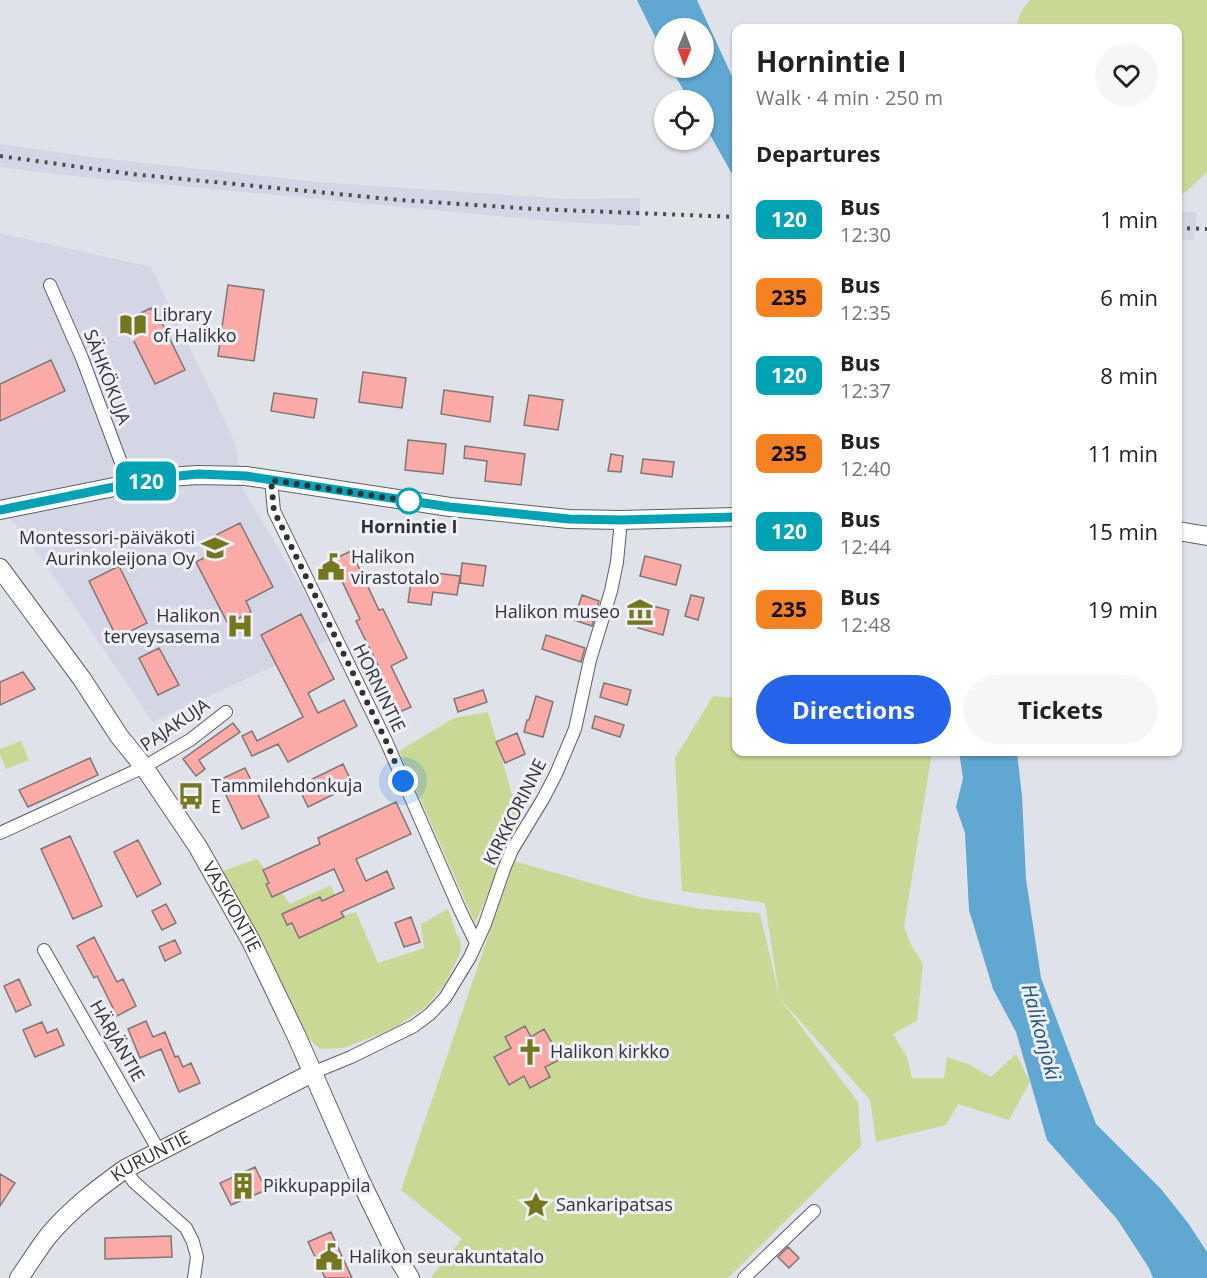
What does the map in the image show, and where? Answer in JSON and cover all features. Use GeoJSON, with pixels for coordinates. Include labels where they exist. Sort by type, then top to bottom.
{"type":"FeatureCollection","features":[{"type":"Feature","properties":{"kind":"street","name":"SÄHKÖKUJA"},"geometry":{"type":"LineString","coordinates":[[50,285],[81,358],[129,484]]}},
{"type":"Feature","properties":{"kind":"street"},"geometry":{"type":"LineString","coordinates":[[0,510],[129,484],[198,474],[246,476],[450,507],[569,519],[732,517]]}},
{"type":"Feature","properties":{"kind":"street","name":"HORNINTIE"},"geometry":{"type":"LineString","coordinates":[[271,480],[274,511],[386,741],[455,899],[477,943]]}},
{"type":"Feature","properties":{"kind":"street","name":"KIRKKORINNE"},"geometry":{"type":"LineString","coordinates":[[312,1073],[414,1026],[430,1014],[445,998],[456,981],[477,943],[512,850],[556,774],[574,729],[590,660],[618,562],[621,520]]}},
{"type":"Feature","properties":{"kind":"street"},"geometry":{"type":"LineString","coordinates":[[1182,532],[1207,536]]}},
{"type":"Feature","properties":{"kind":"street","name":"VASKIONTIE"},"geometry":{"type":"LineString","coordinates":[[0,568],[82,679],[198,847],[251,941],[297,1037],[360,1180],[410,1278]]}},
{"type":"Feature","properties":{"kind":"street","name":"PAJAKUJA"},"geometry":{"type":"LineString","coordinates":[[0,833],[144,767],[190,740],[226,712]]}},
{"type":"Feature","properties":{"kind":"street","name":"HÄRJÄNTIE"},"geometry":{"type":"LineString","coordinates":[[44,950],[159,1151]]}},
{"type":"Feature","properties":{"kind":"street","name":"KURUNTIE"},"geometry":{"type":"LineString","coordinates":[[19,1278],[49,1236],[68,1215],[125,1169],[312,1073]]}},
{"type":"Feature","properties":{"kind":"street"},"geometry":{"type":"LineString","coordinates":[[125,1169],[134,1182],[186,1228],[194,1242],[197,1257],[194,1278]]}},
{"type":"Feature","properties":{"kind":"street"},"geometry":{"type":"LineString","coordinates":[[744,1278],[814,1211]]}},
{"type":"Feature","properties":{"kind":"shaded area"},"geometry":{"type":"Polygon","coordinates":[[[0,144],[91,157],[318,182],[568,199],[640,198],[640,226],[561,222],[62,175],[0,167],[0,144]]]}},
{"type":"Feature","properties":{"kind":"shaded area"},"geometry":{"type":"Polygon","coordinates":[[[1182,212],[1197,212],[1194,240],[1182,240],[1182,212]]]}},
{"type":"Feature","properties":{"kind":"shaded area"},"geometry":{"type":"Polygon","coordinates":[[[0,233],[151,267],[235,442],[243,489],[332,639],[153,722],[37,552],[0,506],[0,233]]]}},
{"type":"Feature","properties":{"kind":"green space"},"geometry":{"type":"Polygon","coordinates":[[[1030,0],[1207,0],[1207,172],[1182,193],[1182,24],[1017,24],[1022,10],[1030,0]]]}},
{"type":"Feature","properties":{"kind":"green space"},"geometry":{"type":"Polygon","coordinates":[[[713,696],[732,698],[732,756],[931,756],[904,927],[912,947],[923,964],[917,1021],[893,1034],[907,1057],[912,1078],[944,1078],[947,1057],[968,1064],[991,1077],[1016,1054],[1030,1082],[1009,1120],[958,1104],[946,1125],[876,1142],[870,1100],[778,996],[858,1102],[861,1146],[728,1278],[433,1278],[432,1276],[462,1239],[401,1190],[514,861],[643,898],[701,909],[760,913],[779,996],[765,903],[682,891],[675,758],[713,696]]]}},
{"type":"Feature","properties":{"kind":"green space"},"geometry":{"type":"Polygon","coordinates":[[[488,712],[520,822],[475,923],[399,751],[454,718],[488,712]]]}},
{"type":"Feature","properties":{"kind":"green space"},"geometry":{"type":"Polygon","coordinates":[[[21,741],[29,760],[6,769],[0,749],[21,741]]]}},
{"type":"Feature","properties":{"kind":"green space"},"geometry":{"type":"Polygon","coordinates":[[[257,859],[290,904],[331,885],[343,916],[356,912],[378,963],[424,948],[421,924],[448,909],[460,939],[461,951],[446,982],[427,1006],[393,1029],[343,1048],[320,1049],[310,1040],[220,872],[257,859]]]}},
{"type":"Feature","properties":{"kind":"water"},"geometry":{"type":"Polygon","coordinates":[[[637,0],[697,0],[705,18],[654,18],[654,35],[637,0]]]}},
{"type":"Feature","properties":{"kind":"water"},"geometry":{"type":"Polygon","coordinates":[[[714,37],[732,76],[732,174],[714,142],[714,90],[683,90],[677,78],[714,78],[714,37]]]}},
{"type":"Feature","properties":{"kind":"water","name":"Halikonjoki"},"geometry":{"type":"Polygon","coordinates":[[[960,756],[1017,756],[1026,879],[1041,978],[1096,1124],[1161,1189],[1188,1223],[1207,1252],[1207,1278],[1153,1278],[1117,1219],[1047,1140],[1016,1032],[993,989],[969,910],[965,833],[956,807],[963,778],[960,756]]]}},
{"type":"Feature","properties":{"kind":"building"},"geometry":{"type":"Polygon","coordinates":[[[228,285],[264,290],[254,361],[218,356],[228,285]]]}},
{"type":"Feature","properties":{"kind":"building"},"geometry":{"type":"Polygon","coordinates":[[[151,308],[155,314],[157,313],[185,370],[155,384],[127,327],[131,325],[128,319],[151,308]]]}},
{"type":"Feature","properties":{"kind":"building"},"geometry":{"type":"Polygon","coordinates":[[[51,360],[65,391],[0,421],[0,384],[51,360]]]}},
{"type":"Feature","properties":{"kind":"building"},"geometry":{"type":"Polygon","coordinates":[[[363,372],[406,378],[402,408],[359,402],[363,372]]]}},
{"type":"Feature","properties":{"kind":"building"},"geometry":{"type":"Polygon","coordinates":[[[444,390],[493,397],[490,422],[441,414],[444,390]]]}},
{"type":"Feature","properties":{"kind":"building"},"geometry":{"type":"Polygon","coordinates":[[[274,393],[317,399],[314,418],[271,411],[274,393]]]}},
{"type":"Feature","properties":{"kind":"building"},"geometry":{"type":"Polygon","coordinates":[[[529,395],[563,400],[558,430],[524,425],[529,395]]]}},
{"type":"Feature","properties":{"kind":"building"},"geometry":{"type":"Polygon","coordinates":[[[408,440],[446,444],[443,474],[405,470],[408,440]]]}},
{"type":"Feature","properties":{"kind":"building"},"geometry":{"type":"Polygon","coordinates":[[[465,446],[525,454],[521,485],[485,481],[487,461],[464,458],[465,446]]]}},
{"type":"Feature","properties":{"kind":"building"},"geometry":{"type":"Polygon","coordinates":[[[611,454],[623,456],[621,472],[608,471],[611,454]]]}},
{"type":"Feature","properties":{"kind":"building"},"geometry":{"type":"Polygon","coordinates":[[[643,459],[674,462],[672,477],[641,473],[643,459]]]}},
{"type":"Feature","properties":{"kind":"building"},"geometry":{"type":"Polygon","coordinates":[[[240,523],[273,587],[246,601],[251,612],[228,624],[196,562],[221,549],[214,536],[240,523]]]}},
{"type":"Feature","properties":{"kind":"building"},"geometry":{"type":"Polygon","coordinates":[[[351,551],[379,610],[383,609],[407,658],[391,666],[411,707],[392,715],[373,674],[380,669],[356,621],[360,619],[332,560],[351,551]]]}},
{"type":"Feature","properties":{"kind":"building"},"geometry":{"type":"Polygon","coordinates":[[[645,556],[681,565],[676,585],[640,576],[645,556]]]}},
{"type":"Feature","properties":{"kind":"building"},"geometry":{"type":"Polygon","coordinates":[[[462,563],[486,566],[483,586],[460,583],[462,563]]]}},
{"type":"Feature","properties":{"kind":"building"},"geometry":{"type":"Polygon","coordinates":[[[119,566],[147,623],[117,638],[89,581],[119,566]]]}},
{"type":"Feature","properties":{"kind":"building"},"geometry":{"type":"Polygon","coordinates":[[[435,573],[460,576],[457,595],[433,592],[431,605],[408,602],[411,582],[433,585],[435,573]]]}},
{"type":"Feature","properties":{"kind":"building"},"geometry":{"type":"Polygon","coordinates":[[[582,595],[599,601],[592,626],[574,620],[582,595]]]}},
{"type":"Feature","properties":{"kind":"building"},"geometry":{"type":"Polygon","coordinates":[[[691,595],[704,598],[698,620],[685,616],[691,595]]]}},
{"type":"Feature","properties":{"kind":"building"},"geometry":{"type":"Polygon","coordinates":[[[645,604],[669,610],[663,635],[638,628],[645,604]]]}},
{"type":"Feature","properties":{"kind":"building"},"geometry":{"type":"Polygon","coordinates":[[[301,614],[334,679],[308,693],[318,713],[344,700],[357,726],[288,762],[278,744],[252,756],[242,736],[252,731],[257,741],[303,717],[261,635],[301,614]]]}},
{"type":"Feature","properties":{"kind":"building"},"geometry":{"type":"Polygon","coordinates":[[[546,635],[585,648],[581,662],[542,649],[546,635]]]}},
{"type":"Feature","properties":{"kind":"building"},"geometry":{"type":"Polygon","coordinates":[[[159,648],[179,685],[158,695],[139,658],[159,648]]]}},
{"type":"Feature","properties":{"kind":"building"},"geometry":{"type":"Polygon","coordinates":[[[23,672],[35,689],[0,705],[0,682],[23,672]]]}},
{"type":"Feature","properties":{"kind":"building"},"geometry":{"type":"Polygon","coordinates":[[[604,683],[631,690],[627,705],[600,697],[604,683]]]}},
{"type":"Feature","properties":{"kind":"building"},"geometry":{"type":"Polygon","coordinates":[[[483,690],[487,702],[458,712],[454,699],[483,690]]]}},
{"type":"Feature","properties":{"kind":"building"},"geometry":{"type":"Polygon","coordinates":[[[536,696],[553,702],[543,737],[524,732],[536,696]]]}},
{"type":"Feature","properties":{"kind":"building"},"geometry":{"type":"Polygon","coordinates":[[[595,716],[624,725],[620,737],[592,728],[595,716]]]}},
{"type":"Feature","properties":{"kind":"building"},"geometry":{"type":"Polygon","coordinates":[[[233,723],[240,732],[199,760],[205,769],[196,776],[183,759],[233,723]]]}},
{"type":"Feature","properties":{"kind":"building"},"geometry":{"type":"Polygon","coordinates":[[[517,733],[525,754],[505,763],[496,742],[517,733]]]}},
{"type":"Feature","properties":{"kind":"building"},"geometry":{"type":"Polygon","coordinates":[[[90,758],[98,775],[28,807],[19,790],[90,758]]]}},
{"type":"Feature","properties":{"kind":"building"},"geometry":{"type":"Polygon","coordinates":[[[343,764],[353,785],[308,807],[298,786],[343,764]]]}},
{"type":"Feature","properties":{"kind":"building"},"geometry":{"type":"Polygon","coordinates":[[[245,768],[269,817],[242,829],[219,780],[245,768]]]}},
{"type":"Feature","properties":{"kind":"building"},"geometry":{"type":"Polygon","coordinates":[[[396,802],[411,834],[356,859],[366,881],[387,871],[394,888],[341,912],[344,917],[299,938],[292,923],[287,925],[282,914],[320,897],[322,901],[344,891],[334,869],[272,897],[263,870],[320,844],[318,838],[396,802]]]}},
{"type":"Feature","properties":{"kind":"building"},"geometry":{"type":"Polygon","coordinates":[[[70,836],[102,906],[73,919],[41,849],[70,836]]]}},
{"type":"Feature","properties":{"kind":"building"},"geometry":{"type":"Polygon","coordinates":[[[138,840],[161,884],[137,897],[114,852],[138,840]]]}},
{"type":"Feature","properties":{"kind":"building"},"geometry":{"type":"Polygon","coordinates":[[[166,904],[176,923],[162,930],[152,911],[166,904]]]}},
{"type":"Feature","properties":{"kind":"building"},"geometry":{"type":"Polygon","coordinates":[[[411,917],[420,942],[404,947],[395,923],[411,917]]]}},
{"type":"Feature","properties":{"kind":"building"},"geometry":{"type":"Polygon","coordinates":[[[94,937],[117,982],[123,979],[136,1006],[117,1016],[97,976],[94,978],[77,946],[94,937]]]}},
{"type":"Feature","properties":{"kind":"building"},"geometry":{"type":"Polygon","coordinates":[[[175,940],[181,953],[165,961],[159,947],[175,940]]]}},
{"type":"Feature","properties":{"kind":"building"},"geometry":{"type":"Polygon","coordinates":[[[19,979],[31,1005],[16,1012],[4,986],[19,979]]]}},
{"type":"Feature","properties":{"kind":"building"},"geometry":{"type":"Polygon","coordinates":[[[146,1021],[153,1037],[165,1032],[175,1057],[178,1056],[183,1067],[191,1063],[200,1083],[179,1092],[161,1049],[140,1058],[128,1029],[146,1021]]]}},
{"type":"Feature","properties":{"kind":"building"},"geometry":{"type":"Polygon","coordinates":[[[42,1022],[47,1033],[57,1029],[64,1045],[35,1057],[23,1030],[42,1022]]]}},
{"type":"Feature","properties":{"kind":"building","name":"Halikon kirkko"},"geometry":{"type":"Polygon","coordinates":[[[525,1026],[531,1037],[544,1029],[561,1059],[545,1067],[550,1077],[530,1088],[524,1076],[509,1085],[494,1057],[511,1048],[505,1037],[525,1026]]]}},
{"type":"Feature","properties":{"kind":"building","name":"Pikkupappila"},"geometry":{"type":"Polygon","coordinates":[[[255,1167],[266,1190],[231,1205],[220,1183],[255,1167]]]}},
{"type":"Feature","properties":{"kind":"building"},"geometry":{"type":"Polygon","coordinates":[[[0,1174],[15,1183],[0,1206],[0,1174]]]}},
{"type":"Feature","properties":{"kind":"building","name":"Halikon seurakuntatalo"},"geometry":{"type":"Polygon","coordinates":[[[331,1232],[352,1278],[325,1278],[308,1242],[331,1232]]]}},
{"type":"Feature","properties":{"kind":"building"},"geometry":{"type":"Polygon","coordinates":[[[171,1236],[172,1257],[105,1259],[105,1238],[171,1236]]]}},
{"type":"Feature","properties":{"kind":"building"},"geometry":{"type":"Polygon","coordinates":[[[788,1247],[799,1258],[789,1268],[778,1257],[788,1247]]]}},
{"type":"Feature","properties":{"kind":"railway"},"geometry":{"type":"LineString","coordinates":[[0,156],[131,174],[400,200],[535,209],[732,217]]}},
{"type":"Feature","properties":{"kind":"railway"},"geometry":{"type":"LineString","coordinates":[[1182,228],[1207,229]]}},
{"type":"Feature","properties":{"kind":"bus line","name":"120"},"geometry":{"type":"LineString","coordinates":[[0,510],[129,484],[198,474],[246,476],[450,507],[569,519],[732,517]]}},
{"type":"Feature","properties":{"kind":"place","name":"Library of Halikko"},"geometry":{"type":"Point","coordinates":[133,325]}},
{"type":"Feature","properties":{"kind":"place","name":"Hornintie I"},"geometry":{"type":"Point","coordinates":[409,501]}},
{"type":"Feature","properties":{"kind":"place","name":"Montessori-päiväkoti Aurinkoleijona Oy"},"geometry":{"type":"Point","coordinates":[215,548]}},
{"type":"Feature","properties":{"kind":"place","name":"Halikon virastotalo"},"geometry":{"type":"Point","coordinates":[331,567]}},
{"type":"Feature","properties":{"kind":"place","name":"Halikon museo"},"geometry":{"type":"Point","coordinates":[640,612]}},
{"type":"Feature","properties":{"kind":"place","name":"Halikon terveysasema"},"geometry":{"type":"Point","coordinates":[240,626]}},
{"type":"Feature","properties":{"kind":"place","name":"Tammilehdonkuja E"},"geometry":{"type":"Point","coordinates":[191,796]}},
{"type":"Feature","properties":{"kind":"place","name":"Halikon kirkko"},"geometry":{"type":"Point","coordinates":[530,1052]}},
{"type":"Feature","properties":{"kind":"place","name":"Pikkupappila"},"geometry":{"type":"Point","coordinates":[243,1186]}},
{"type":"Feature","properties":{"kind":"place","name":"Sankaripatsas"},"geometry":{"type":"Point","coordinates":[536,1205]}},
{"type":"Feature","properties":{"kind":"place","name":"Halikon seurakuntatalo"},"geometry":{"type":"Point","coordinates":[329,1257]}},
{"type":"Feature","properties":{"kind":"route"},"geometry":{"type":"LineString","coordinates":[[403,781],[386,741],[274,511],[271,480],[409,501]]}}]}
